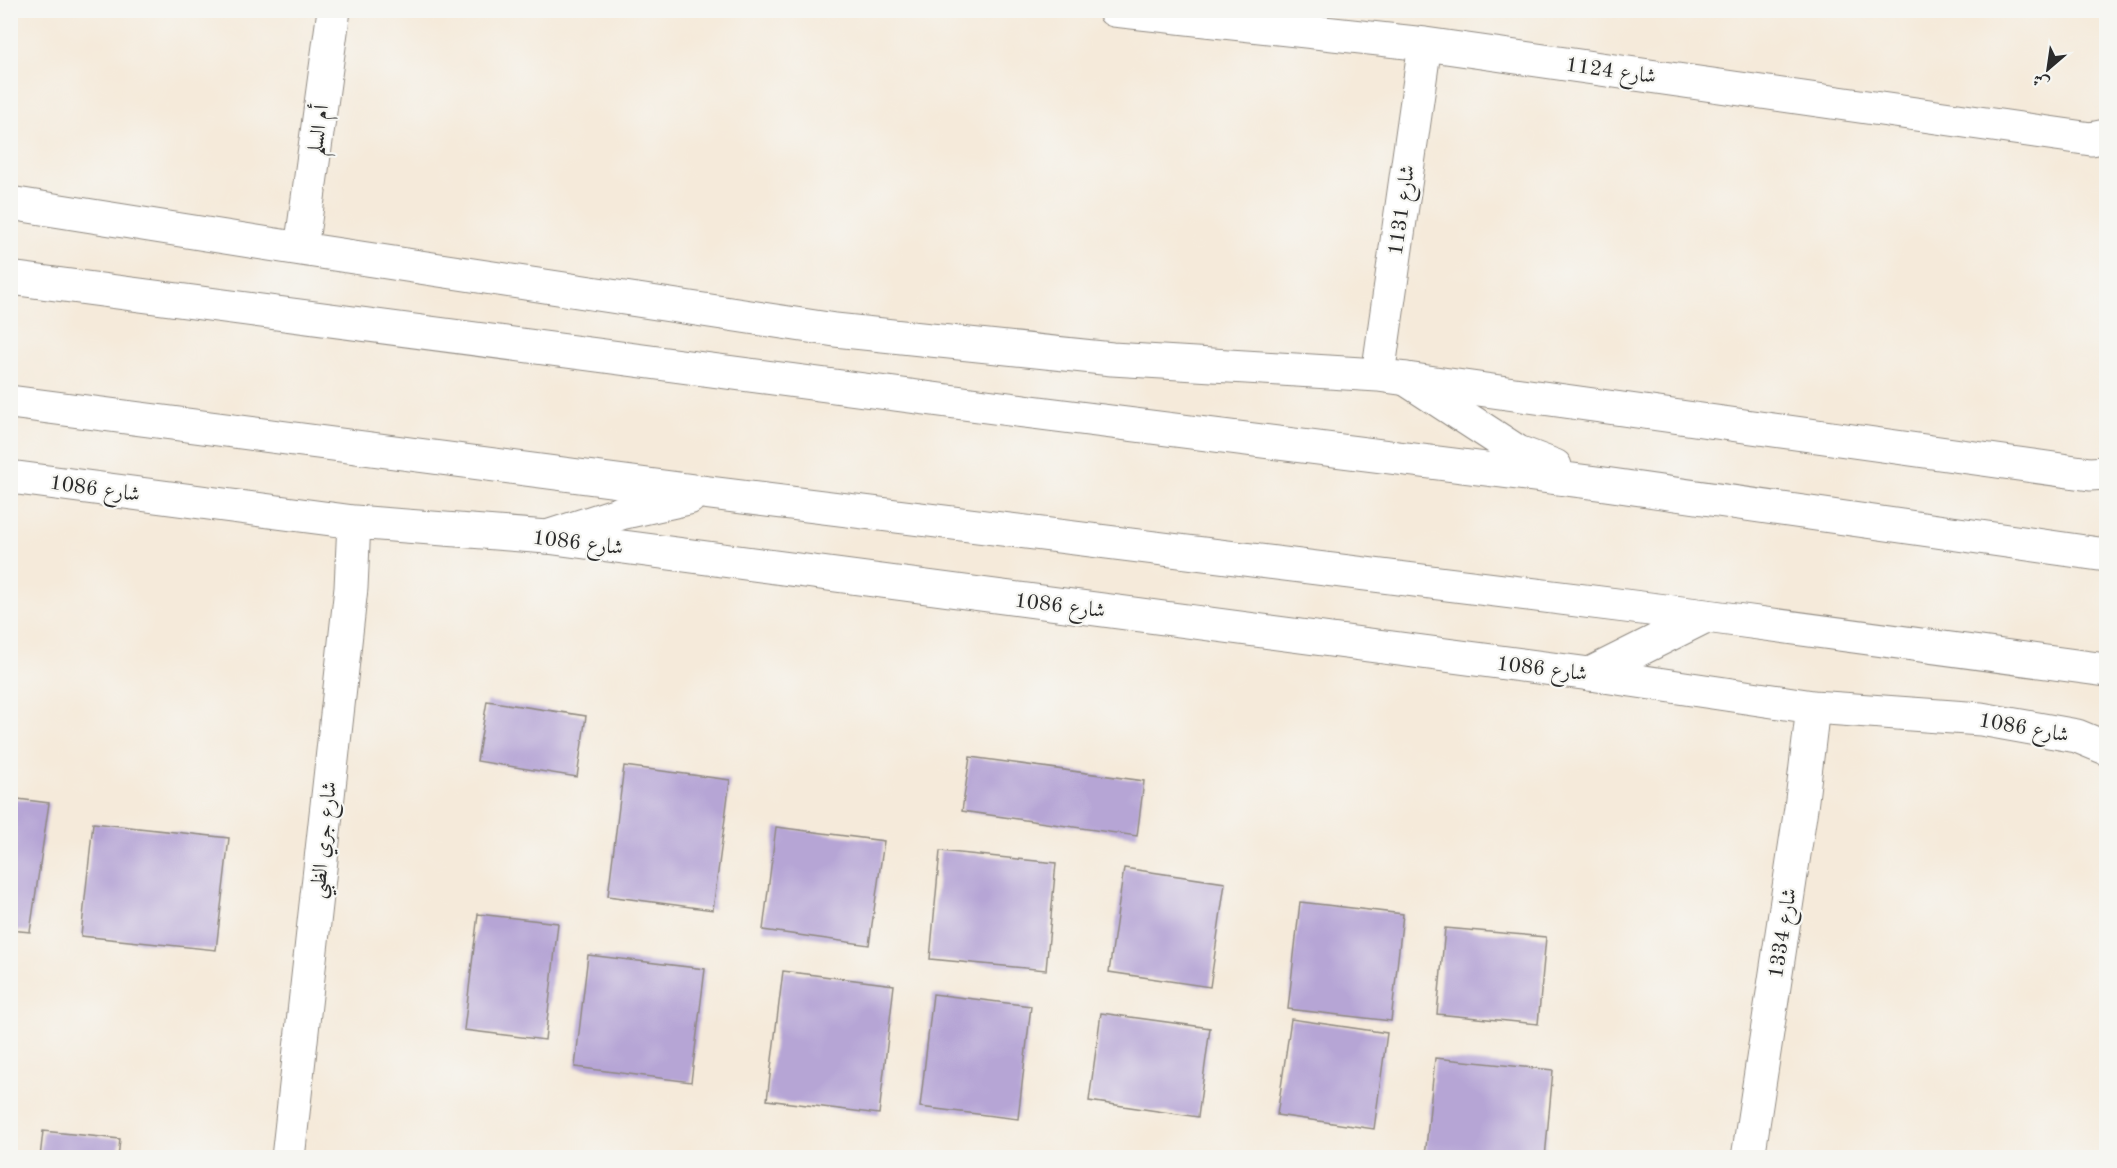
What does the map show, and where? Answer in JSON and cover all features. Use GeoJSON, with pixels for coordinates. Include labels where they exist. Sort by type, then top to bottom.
{"type":"FeatureCollection","features":[{"type":"Feature","properties":{"kind":"street","name":"أم السلم"},"geometry":{"type":"LineString","coordinates":[[301,249],[334,10]]}},
{"type":"Feature","properties":{"kind":"street","name":"شارع 1124"},"geometry":{"type":"LineString","coordinates":[[1114,10],[1425,44],[2091,139],[2106,136]]}},
{"type":"Feature","properties":{"kind":"street","name":"شارع 1131"},"geometry":{"type":"LineString","coordinates":[[1392,377],[1425,44]]}},
{"type":"Feature","properties":{"kind":"street"},"geometry":{"type":"LineString","coordinates":[[10,203],[835,330],[1112,359],[1392,377],[2090,474],[2106,473]]}},
{"type":"Feature","properties":{"kind":"street"},"geometry":{"type":"LineString","coordinates":[[10,278],[1020,411],[1605,484],[2106,555]]}},
{"type":"Feature","properties":{"kind":"street"},"geometry":{"type":"LineString","coordinates":[[1392,377],[1518,452],[1605,484]]}},
{"type":"Feature","properties":{"kind":"street"},"geometry":{"type":"LineString","coordinates":[[10,402],[710,493],[1706,616],[2106,670]]}},
{"type":"Feature","properties":{"kind":"street","name":"شارع 1086"},"geometry":{"type":"LineString","coordinates":[[10,477],[354,522],[546,537],[1590,674],[1813,707],[1981,719],[2077,736],[2106,748]]}},
{"type":"Feature","properties":{"kind":"street"},"geometry":{"type":"LineString","coordinates":[[546,537],[621,513],[710,493]]}},
{"type":"Feature","properties":{"kind":"street","name":"شارع جري الظبي"},"geometry":{"type":"LineString","coordinates":[[288,1158],[351,588],[354,522]]}},
{"type":"Feature","properties":{"kind":"street"},"geometry":{"type":"LineString","coordinates":[[1590,674],[1706,616]]}},
{"type":"Feature","properties":{"kind":"street","name":"شارع 1334"},"geometry":{"type":"LineString","coordinates":[[1748,1158],[1799,819],[1813,707]]}},
{"type":"Feature","properties":{"kind":"building"},"geometry":{"type":"Polygon","coordinates":[[[487,701],[586,716],[577,777],[477,761],[487,701]]]}},
{"type":"Feature","properties":{"kind":"building"},"geometry":{"type":"Polygon","coordinates":[[[970,757],[1144,781],[1137,836],[962,811],[970,757]]]}},
{"type":"Feature","properties":{"kind":"building"},"geometry":{"type":"Polygon","coordinates":[[[624,766],[730,780],[713,910],[608,896],[624,766]]]}},
{"type":"Feature","properties":{"kind":"building"},"geometry":{"type":"Polygon","coordinates":[[[10,798],[49,803],[30,932],[10,930],[10,798]]]}},
{"type":"Feature","properties":{"kind":"building"},"geometry":{"type":"Polygon","coordinates":[[[93,823],[229,838],[216,950],[81,936],[93,823]]]}},
{"type":"Feature","properties":{"kind":"building"},"geometry":{"type":"Polygon","coordinates":[[[776,827],[884,841],[869,945],[763,930],[776,827]]]}},
{"type":"Feature","properties":{"kind":"building"},"geometry":{"type":"Polygon","coordinates":[[[940,851],[1056,863],[1046,970],[930,959],[940,851]]]}},
{"type":"Feature","properties":{"kind":"building"},"geometry":{"type":"Polygon","coordinates":[[[1124,868],[1225,883],[1210,987],[1109,972],[1124,868]]]}},
{"type":"Feature","properties":{"kind":"building"},"geometry":{"type":"Polygon","coordinates":[[[1300,902],[1403,914],[1391,1021],[1288,1009],[1300,902]]]}},
{"type":"Feature","properties":{"kind":"building"},"geometry":{"type":"Polygon","coordinates":[[[478,914],[558,923],[545,1040],[464,1030],[478,914]]]}},
{"type":"Feature","properties":{"kind":"building"},"geometry":{"type":"Polygon","coordinates":[[[1445,928],[1546,937],[1538,1024],[1437,1014],[1445,928]]]}},
{"type":"Feature","properties":{"kind":"building"},"geometry":{"type":"Polygon","coordinates":[[[588,955],[705,969],[691,1082],[575,1067],[588,955]]]}},
{"type":"Feature","properties":{"kind":"building"},"geometry":{"type":"Polygon","coordinates":[[[783,971],[894,985],[879,1114],[767,1100],[783,971]]]}},
{"type":"Feature","properties":{"kind":"building"},"geometry":{"type":"Polygon","coordinates":[[[933,994],[1031,1006],[1018,1119],[920,1107],[933,994]]]}},
{"type":"Feature","properties":{"kind":"building"},"geometry":{"type":"Polygon","coordinates":[[[1101,1013],[1210,1028],[1198,1117],[1089,1101],[1101,1013]]]}},
{"type":"Feature","properties":{"kind":"building"},"geometry":{"type":"Polygon","coordinates":[[[1291,1019],[1387,1033],[1374,1129],[1277,1115],[1291,1019]]]}},
{"type":"Feature","properties":{"kind":"building"},"geometry":{"type":"Polygon","coordinates":[[[1435,1058],[1553,1070],[1545,1158],[1425,1158],[1435,1058]]]}},
{"type":"Feature","properties":{"kind":"building"},"geometry":{"type":"Polygon","coordinates":[[[43,1131],[120,1139],[118,1158],[40,1158],[43,1131]]]}}]}
